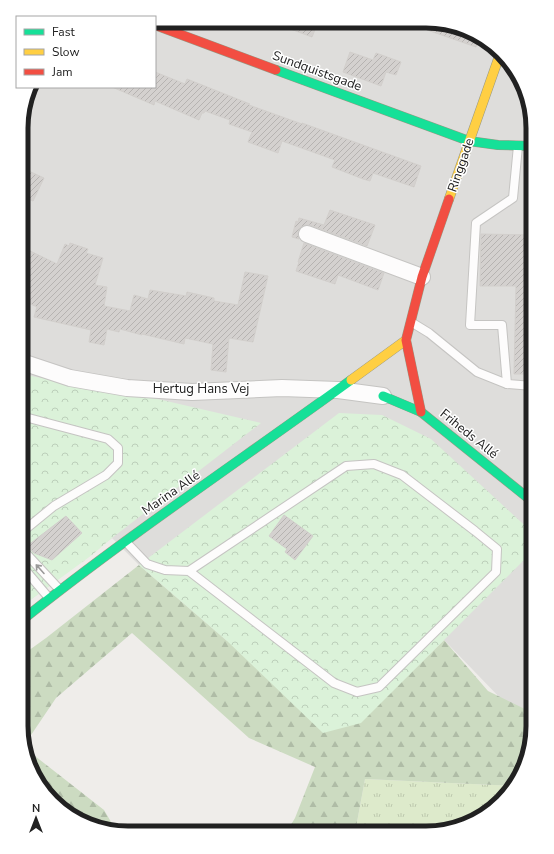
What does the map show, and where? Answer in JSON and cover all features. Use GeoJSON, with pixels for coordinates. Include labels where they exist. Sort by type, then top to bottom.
{"type":"FeatureCollection","features":[{"type":"Feature","properties":{"kind":"street","name":"Sundquistsgade"},"geometry":{"type":"LineString","coordinates":[[168,28],[469,141],[498,145],[526,146]]}},
{"type":"Feature","properties":{"kind":"street","name":"Ringgade"},"geometry":{"type":"LineString","coordinates":[[421,412],[406,340],[422,277],[498,59]]}},
{"type":"Feature","properties":{"kind":"street"},"geometry":{"type":"LineString","coordinates":[[307,234],[422,277]]}},
{"type":"Feature","properties":{"kind":"street"},"geometry":{"type":"LineString","coordinates":[[338,390],[406,340]]}},
{"type":"Feature","properties":{"kind":"street","name":"Hertug Hans Vej"},"geometry":{"type":"LineString","coordinates":[[28,364],[70,378],[127,388],[192,392],[282,388],[338,390],[383,396]]}},
{"type":"Feature","properties":{"kind":"street","name":"Marina Allé"},"geometry":{"type":"LineString","coordinates":[[28,615],[59,590],[125,541],[338,390]]}},
{"type":"Feature","properties":{"kind":"street","name":"Friheds Allé"},"geometry":{"type":"LineString","coordinates":[[383,396],[421,412],[526,496]]}},
{"type":"Feature","properties":{"kind":"lane"},"geometry":{"type":"LineString","coordinates":[[507,384],[502,325],[470,325],[476,223],[513,198],[518,146]]}},
{"type":"Feature","properties":{"kind":"lane"},"geometry":{"type":"LineString","coordinates":[[410,322],[429,333],[477,372],[507,384],[526,385]]}},
{"type":"Feature","properties":{"kind":"lane"},"geometry":{"type":"LineString","coordinates":[[28,418],[108,438],[118,448],[118,463],[106,475],[54,506],[28,527]]}},
{"type":"Feature","properties":{"kind":"lane"},"geometry":{"type":"LineString","coordinates":[[125,541],[148,564],[165,570],[189,571],[334,683],[357,692],[379,687],[496,572],[497,549],[476,531],[402,475],[374,464],[346,466],[189,571]]}},
{"type":"Feature","properties":{"kind":"lane"},"geometry":{"type":"LineString","coordinates":[[28,556],[59,590]]}},
{"type":"Feature","properties":{"kind":"lane"},"geometry":{"type":"LineString","coordinates":[[28,574],[49,598]]}},
{"type":"Feature","properties":{"kind":"shaded area"},"geometry":{"type":"Polygon","coordinates":[[[156,28],[426,28],[452,31],[476,41],[487,49],[497,57],[513,78],[521,96],[526,121],[526,725],[444,640],[226,640],[139,565],[112,538],[28,602],[28,128],[30,108],[36,88],[156,88],[156,28]]]}},
{"type":"Feature","properties":{"kind":"green space"},"geometry":{"type":"Polygon","coordinates":[[[28,375],[162,400],[261,423],[112,538],[92,555],[28,602],[28,375]]]}},
{"type":"Feature","properties":{"kind":"green space"},"geometry":{"type":"Polygon","coordinates":[[[339,413],[382,415],[431,439],[526,527],[526,558],[361,723],[323,733],[226,640],[139,565],[339,413]]]}},
{"type":"Feature","properties":{"kind":"green space"},"geometry":{"type":"Polygon","coordinates":[[[139,565],[226,640],[361,722],[444,640],[488,691],[526,710],[526,733],[524,746],[516,770],[506,786],[365,779],[356,826],[290,826],[295,818],[315,767],[249,738],[132,633],[56,698],[29,738],[28,651],[139,565]]]}},
{"type":"Feature","properties":{"kind":"green space"},"geometry":{"type":"Polygon","coordinates":[[[32,753],[104,810],[113,825],[102,823],[78,813],[57,797],[41,776],[32,753]]]}},
{"type":"Feature","properties":{"kind":"green space"},"geometry":{"type":"Polygon","coordinates":[[[365,779],[506,786],[497,797],[476,813],[452,823],[433,826],[356,826],[365,779]]]}},
{"type":"Feature","properties":{"kind":"building"},"geometry":{"type":"Polygon","coordinates":[[[288,28],[316,28],[312,37],[288,28]]]}},
{"type":"Feature","properties":{"kind":"building"},"geometry":{"type":"Polygon","coordinates":[[[422,28],[452,31],[476,41],[478,42],[476,47],[422,28]]]}},
{"type":"Feature","properties":{"kind":"building"},"geometry":{"type":"Polygon","coordinates":[[[350,52],[373,60],[376,53],[401,62],[396,75],[386,72],[381,86],[343,72],[350,52]]]}},
{"type":"Feature","properties":{"kind":"building"},"geometry":{"type":"Polygon","coordinates":[[[156,72],[185,84],[187,79],[250,104],[249,105],[421,166],[414,187],[373,173],[370,181],[332,167],[335,160],[282,141],[278,153],[248,142],[252,132],[229,124],[230,120],[205,111],[202,113],[199,120],[155,101],[154,105],[114,88],[156,88],[156,72]]]}},
{"type":"Feature","properties":{"kind":"building"},"geometry":{"type":"Polygon","coordinates":[[[28,171],[44,178],[33,201],[28,199],[28,171]]]}},
{"type":"Feature","properties":{"kind":"building"},"geometry":{"type":"Polygon","coordinates":[[[330,210],[375,225],[367,246],[310,225],[301,227],[298,231],[299,239],[292,237],[296,221],[298,222],[299,218],[324,225],[330,210]]]}},
{"type":"Feature","properties":{"kind":"building"},"geometry":{"type":"Polygon","coordinates":[[[481,234],[526,235],[526,374],[514,374],[516,286],[480,286],[481,234]]]}},
{"type":"Feature","properties":{"kind":"building"},"geometry":{"type":"Polygon","coordinates":[[[70,243],[88,249],[86,253],[103,258],[95,285],[107,287],[104,306],[130,311],[134,295],[148,299],[150,290],[186,296],[187,292],[214,298],[214,301],[238,305],[245,272],[268,276],[253,342],[229,338],[226,372],[211,370],[213,344],[185,338],[184,344],[120,329],[119,332],[107,329],[104,345],[89,342],[91,330],[34,317],[37,307],[28,303],[28,250],[57,264],[65,244],[69,246],[70,243]]]}},
{"type":"Feature","properties":{"kind":"building"},"geometry":{"type":"Polygon","coordinates":[[[304,243],[384,273],[378,290],[338,275],[335,284],[296,271],[304,243]]]}},
{"type":"Feature","properties":{"kind":"building"},"geometry":{"type":"Polygon","coordinates":[[[284,515],[313,536],[295,560],[285,552],[287,549],[269,536],[284,515]]]}},
{"type":"Feature","properties":{"kind":"building"},"geometry":{"type":"Polygon","coordinates":[[[66,516],[82,533],[52,560],[34,553],[28,545],[66,516]]]}},
{"type":"Feature","properties":{"kind":"traffic: fast"},"geometry":{"type":"LineString","coordinates":[[276,70],[469,141],[498,145],[526,146]]}},
{"type":"Feature","properties":{"kind":"traffic: fast"},"geometry":{"type":"LineString","coordinates":[[28,616],[143,528],[351,380]]}},
{"type":"Feature","properties":{"kind":"traffic: fast"},"geometry":{"type":"LineString","coordinates":[[383,396],[421,412],[526,496]]}},
{"type":"Feature","properties":{"kind":"traffic: slow"},"geometry":{"type":"LineString","coordinates":[[449,199],[498,59]]}},
{"type":"Feature","properties":{"kind":"traffic: slow"},"geometry":{"type":"LineString","coordinates":[[351,380],[406,340]]}},
{"type":"Feature","properties":{"kind":"traffic: jam"},"geometry":{"type":"LineString","coordinates":[[163,28],[276,70]]}},
{"type":"Feature","properties":{"kind":"traffic: jam"},"geometry":{"type":"LineString","coordinates":[[421,412],[406,340],[422,277],[449,199]]}}]}
